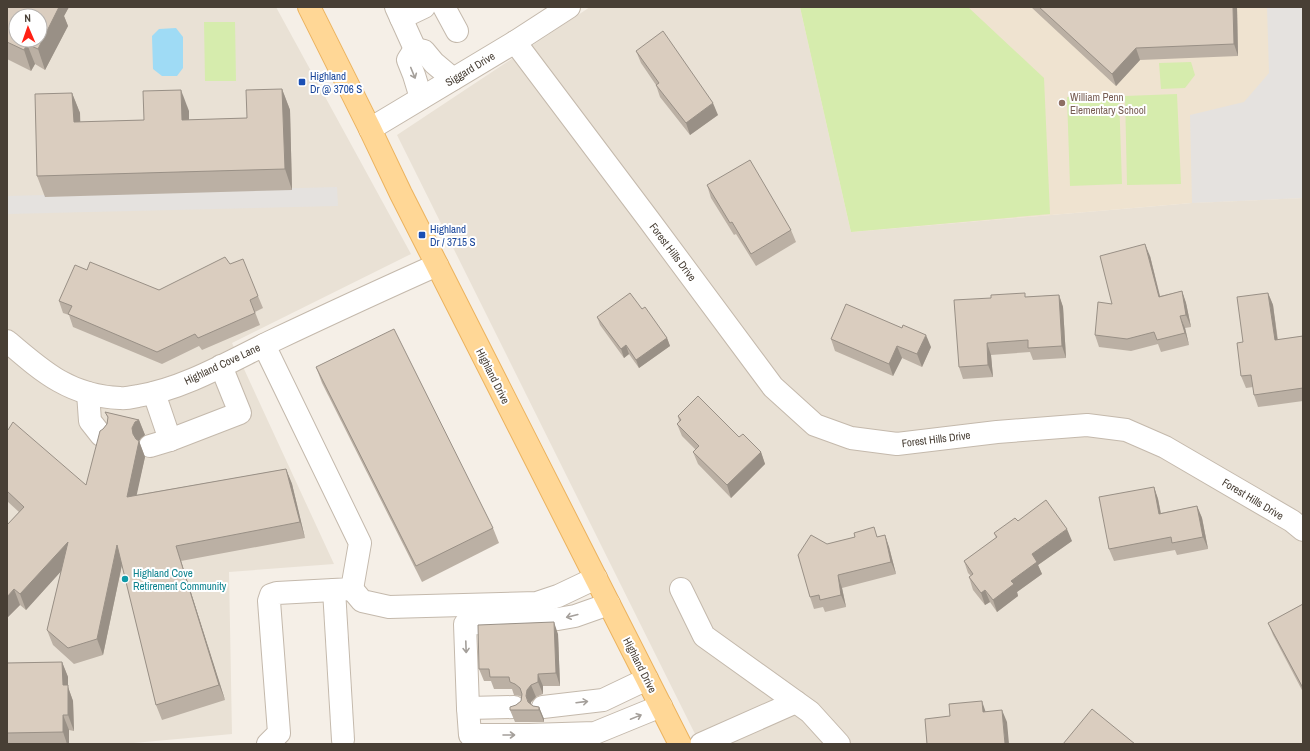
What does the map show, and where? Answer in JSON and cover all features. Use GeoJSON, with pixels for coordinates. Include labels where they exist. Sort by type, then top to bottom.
{"type":"FeatureCollection","features":[{"type":"Feature","properties":{"kind":"main road","name":"Highland Drive"},"geometry":{"type":"LineString","coordinates":[[308,7],[680,744]]}},
{"type":"Feature","properties":{"kind":"street"},"geometry":{"type":"LineString","coordinates":[[415,49],[398,13],[424,7]]}},
{"type":"Feature","properties":{"kind":"street"},"geometry":{"type":"LineString","coordinates":[[444,7],[457,31]]}},
{"type":"Feature","properties":{"kind":"street","name":"Siggard Drive"},"geometry":{"type":"LineString","coordinates":[[370,129],[515,42],[569,7]]}},
{"type":"Feature","properties":{"kind":"street","name":"Forest Hills Drive"},"geometry":{"type":"LineString","coordinates":[[515,42],[773,387],[816,425],[850,438],[897,444],[997,432],[1086,425],[1126,430],[1165,447],[1303,530]]}},
{"type":"Feature","properties":{"kind":"street"},"geometry":{"type":"LineString","coordinates":[[415,49],[424,51],[434,63],[453,79]]}},
{"type":"Feature","properties":{"kind":"street"},"geometry":{"type":"LineString","coordinates":[[415,49],[408,60],[421,98]]}},
{"type":"Feature","properties":{"kind":"street","name":"Highland Cove Lane"},"geometry":{"type":"LineString","coordinates":[[7,341],[39,369],[61,383],[88,393],[121,398],[154,393],[192,379],[221,366],[380,290],[437,265]]}},
{"type":"Feature","properties":{"kind":"street"},"geometry":{"type":"LineString","coordinates":[[264,345],[360,543],[343,589],[343,740]]}},
{"type":"Feature","properties":{"kind":"street"},"geometry":{"type":"LineString","coordinates":[[150,446],[170,440],[240,413],[221,366]]}},
{"type":"Feature","properties":{"kind":"street"},"geometry":{"type":"LineString","coordinates":[[88,393],[90,421],[101,435]]}},
{"type":"Feature","properties":{"kind":"street"},"geometry":{"type":"LineString","coordinates":[[154,393],[170,440]]}},
{"type":"Feature","properties":{"kind":"street"},"geometry":{"type":"LineString","coordinates":[[268,744],[279,733],[269,601],[271,595],[277,593],[343,589],[362,601],[389,607],[537,603],[558,596],[596,578]]}},
{"type":"Feature","properties":{"kind":"street"},"geometry":{"type":"LineString","coordinates":[[681,589],[704,636],[810,712],[839,744]]}},
{"type":"Feature","properties":{"kind":"street"},"geometry":{"type":"LineString","coordinates":[[609,604],[575,616],[558,619],[465,624],[470,735],[595,733],[661,706]]}},
{"type":"Feature","properties":{"kind":"street"},"geometry":{"type":"LineString","coordinates":[[543,707],[603,700],[647,679]]}},
{"type":"Feature","properties":{"kind":"street"},"geometry":{"type":"LineString","coordinates":[[701,744],[796,702]]}},
{"type":"Feature","properties":{"kind":"street"},"geometry":{"type":"LineString","coordinates":[[468,708],[514,707]]}},
{"type":"Feature","properties":{"kind":"shaded area"},"geometry":{"type":"Polygon","coordinates":[[[7,7],[276,7],[411,254],[232,343],[334,564],[229,572],[232,734],[123,744],[7,744],[7,7]]]}},
{"type":"Feature","properties":{"kind":"shaded area"},"geometry":{"type":"Polygon","coordinates":[[[590,7],[800,7],[851,232],[1192,203],[1303,198],[1303,744],[700,744],[397,135],[590,7]]]}},
{"type":"Feature","properties":{"kind":"shaded area","name":"William Penn Elementary School"},"geometry":{"type":"Polygon","coordinates":[[[800,7],[1303,7],[1303,198],[1192,203],[851,232],[800,7]]]}},
{"type":"Feature","properties":{"kind":"shaded area"},"geometry":{"type":"Polygon","coordinates":[[[1267,7],[1303,7],[1303,198],[1192,203],[1190,115],[1244,102],[1269,73],[1267,7]]]}},
{"type":"Feature","properties":{"kind":"shaded area"},"geometry":{"type":"Polygon","coordinates":[[[337,187],[338,206],[7,214],[7,196],[337,187]]]}},
{"type":"Feature","properties":{"kind":"green space"},"geometry":{"type":"Polygon","coordinates":[[[800,7],[968,7],[1044,78],[1050,214],[851,232],[800,7]]]}},
{"type":"Feature","properties":{"kind":"green space"},"geometry":{"type":"Polygon","coordinates":[[[204,22],[235,22],[236,81],[205,81],[204,22]]]}},
{"type":"Feature","properties":{"kind":"green space"},"geometry":{"type":"Polygon","coordinates":[[[1191,62],[1195,75],[1185,88],[1161,89],[1159,63],[1191,62]]]}},
{"type":"Feature","properties":{"kind":"green space"},"geometry":{"type":"Polygon","coordinates":[[[1177,94],[1181,184],[1127,185],[1125,96],[1177,94]]]}},
{"type":"Feature","properties":{"kind":"green space"},"geometry":{"type":"Polygon","coordinates":[[[1119,95],[1122,184],[1070,186],[1067,97],[1119,95]]]}},
{"type":"Feature","properties":{"kind":"water"},"geometry":{"type":"Polygon","coordinates":[[[176,28],[183,37],[183,68],[177,76],[162,76],[153,69],[152,36],[159,29],[176,28]]]}},
{"type":"Feature","properties":{"kind":"building"},"geometry":{"type":"Polygon","coordinates":[[[7,7],[59,7],[48,29],[48,8],[8,8],[8,42],[7,7]]]}},
{"type":"Feature","properties":{"kind":"building"},"geometry":{"type":"Polygon","coordinates":[[[1039,7],[1233,7],[1234,44],[1136,48],[1112,74],[1039,7]]]}},
{"type":"Feature","properties":{"kind":"building"},"geometry":{"type":"Polygon","coordinates":[[[663,31],[713,103],[686,123],[656,85],[659,83],[636,51],[663,31]]]}},
{"type":"Feature","properties":{"kind":"building"},"geometry":{"type":"Polygon","coordinates":[[[282,89],[285,169],[37,176],[35,94],[72,93],[74,122],[144,120],[143,91],[181,90],[182,120],[247,118],[246,90],[282,89]]]}},
{"type":"Feature","properties":{"kind":"building"},"geometry":{"type":"Polygon","coordinates":[[[750,160],[791,230],[751,254],[707,185],[750,160]]]}},
{"type":"Feature","properties":{"kind":"building"},"geometry":{"type":"Polygon","coordinates":[[[1145,244],[1159,297],[1182,291],[1186,315],[1180,316],[1185,333],[1157,340],[1154,332],[1127,339],[1095,335],[1098,302],[1112,304],[1100,256],[1145,244]]]}},
{"type":"Feature","properties":{"kind":"building"},"geometry":{"type":"Polygon","coordinates":[[[225,257],[230,264],[243,259],[258,296],[250,300],[255,313],[198,338],[195,334],[157,352],[68,314],[72,306],[59,301],[75,265],[87,270],[90,262],[159,290],[225,257]]]}},
{"type":"Feature","properties":{"kind":"building"},"geometry":{"type":"Polygon","coordinates":[[[630,293],[642,309],[645,307],[667,338],[636,360],[626,345],[621,349],[597,317],[630,293]]]}},
{"type":"Feature","properties":{"kind":"building"},"geometry":{"type":"Polygon","coordinates":[[[1025,293],[1025,297],[1059,295],[1062,346],[1028,348],[1028,340],[987,343],[988,365],[959,367],[954,300],[991,298],[991,295],[1025,293]]]}},
{"type":"Feature","properties":{"kind":"building"},"geometry":{"type":"Polygon","coordinates":[[[1268,293],[1275,340],[1303,336],[1303,388],[1254,395],[1251,375],[1241,376],[1237,343],[1243,342],[1237,297],[1268,293]]]}},
{"type":"Feature","properties":{"kind":"building"},"geometry":{"type":"Polygon","coordinates":[[[846,304],[902,328],[903,325],[926,335],[917,354],[897,346],[889,364],[831,339],[846,304]]]}},
{"type":"Feature","properties":{"kind":"building"},"geometry":{"type":"Polygon","coordinates":[[[394,329],[493,528],[416,566],[316,367],[394,329]]]}},
{"type":"Feature","properties":{"kind":"building"},"geometry":{"type":"Polygon","coordinates":[[[698,396],[739,437],[743,434],[761,452],[727,485],[693,452],[699,446],[677,424],[681,420],[678,416],[698,396]]]}},
{"type":"Feature","properties":{"kind":"building","name":"Highland Cove Retirement Community"},"geometry":{"type":"Polygon","coordinates":[[[105,412],[139,420],[135,422],[132,428],[133,434],[139,441],[127,497],[286,469],[300,522],[176,546],[219,685],[156,705],[117,545],[97,639],[68,648],[47,630],[68,542],[20,594],[14,589],[7,597],[7,525],[24,507],[7,491],[7,429],[8,430],[13,422],[86,485],[100,431],[107,424],[108,417],[105,412]]]}},
{"type":"Feature","properties":{"kind":"building"},"geometry":{"type":"Polygon","coordinates":[[[1154,487],[1159,514],[1197,506],[1203,537],[1172,543],[1171,537],[1109,549],[1099,497],[1154,487]]]}},
{"type":"Feature","properties":{"kind":"building"},"geometry":{"type":"Polygon","coordinates":[[[1046,500],[1067,529],[1032,554],[1037,562],[1011,581],[1014,584],[993,600],[985,590],[981,593],[969,577],[973,574],[964,561],[997,537],[994,533],[1015,518],[1018,521],[1046,500]]]}},
{"type":"Feature","properties":{"kind":"building"},"geometry":{"type":"Polygon","coordinates":[[[874,527],[877,537],[885,535],[891,562],[838,575],[841,595],[820,600],[819,595],[810,597],[798,555],[811,535],[827,544],[855,537],[854,533],[874,527]]]}},
{"type":"Feature","properties":{"kind":"building"},"geometry":{"type":"Polygon","coordinates":[[[1303,604],[1303,688],[1268,623],[1303,604]]]}},
{"type":"Feature","properties":{"kind":"building"},"geometry":{"type":"Polygon","coordinates":[[[554,622],[556,673],[538,674],[538,682],[531,685],[527,690],[526,696],[528,702],[533,706],[539,707],[539,710],[510,710],[510,707],[521,701],[522,694],[520,688],[510,682],[509,677],[490,677],[489,669],[479,669],[478,625],[554,622]]]}},
{"type":"Feature","properties":{"kind":"building"},"geometry":{"type":"Polygon","coordinates":[[[62,662],[63,685],[68,685],[68,715],[63,715],[63,732],[7,733],[7,663],[62,662]]]}},
{"type":"Feature","properties":{"kind":"building"},"geometry":{"type":"Polygon","coordinates":[[[982,701],[983,712],[1002,710],[1005,744],[927,744],[925,719],[950,716],[949,704],[982,701]]]}},
{"type":"Feature","properties":{"kind":"building"},"geometry":{"type":"Polygon","coordinates":[[[1092,709],[1135,744],[1063,744],[1092,709]]]}},
{"type":"Feature","properties":{"kind":"place","name":"Highland Dr @ 3706 S"},"geometry":{"type":"Point","coordinates":[302,82]}},
{"type":"Feature","properties":{"kind":"place","name":"William Penn Elementary School"},"geometry":{"type":"Point","coordinates":[1062,103]}},
{"type":"Feature","properties":{"kind":"place","name":"Highland Dr / 3715 S"},"geometry":{"type":"Point","coordinates":[422,235]}},
{"type":"Feature","properties":{"kind":"place","name":"Highland Cove Retirement Community"},"geometry":{"type":"Point","coordinates":[125,579]}}]}
